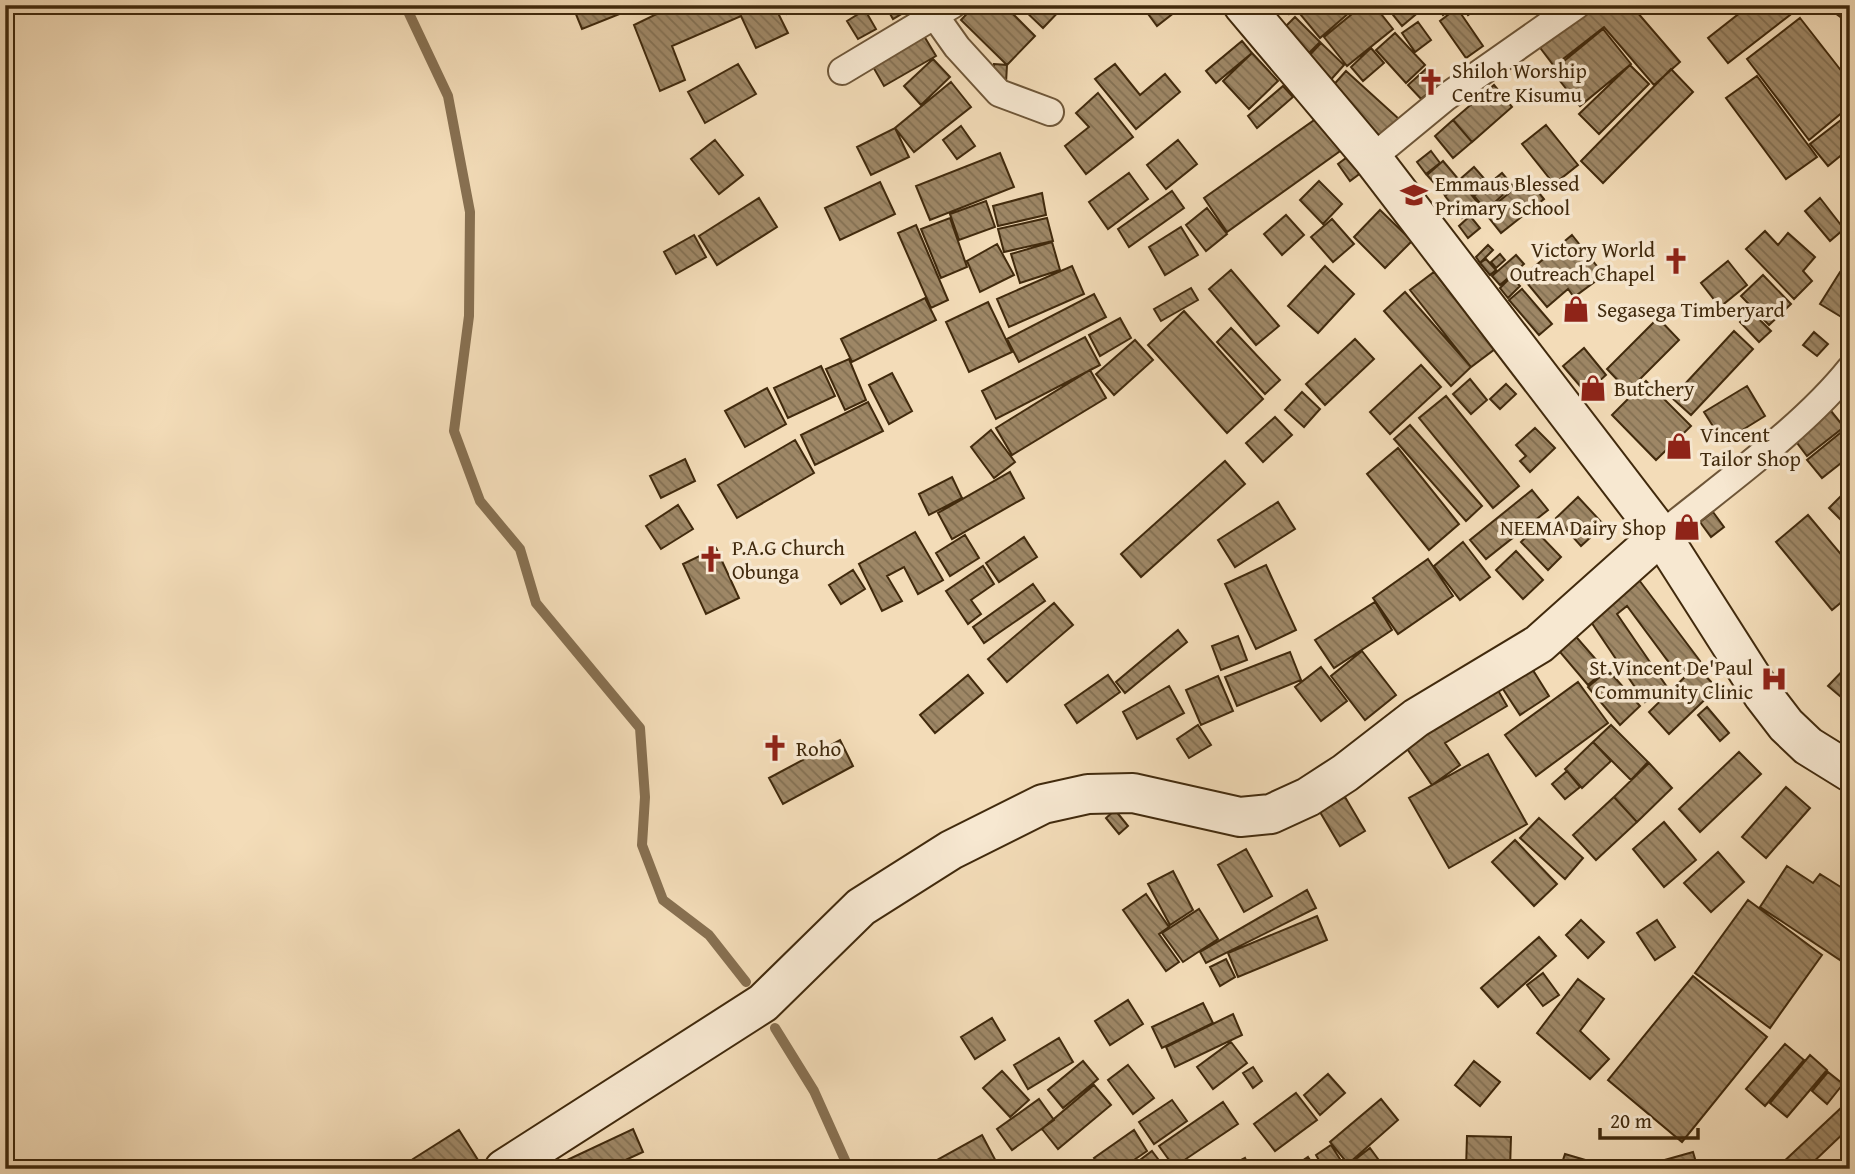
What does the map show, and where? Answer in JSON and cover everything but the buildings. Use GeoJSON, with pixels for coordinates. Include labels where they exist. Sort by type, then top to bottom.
{"type":"FeatureCollection","features":[{"type":"Feature","properties":{"kind":"street"},"geometry":{"type":"LineString","coordinates":[[1243,5],[1372,158],[1661,535],[1763,695],[1786,725],[1808,746],[1850,772]]}},
{"type":"Feature","properties":{"kind":"street"},"geometry":{"type":"LineString","coordinates":[[1372,158],[1446,97],[1577,5]]}},
{"type":"Feature","properties":{"kind":"street"},"geometry":{"type":"LineString","coordinates":[[842,71],[943,10],[957,47],[999,93],[1050,112]]}},
{"type":"Feature","properties":{"kind":"street"},"geometry":{"type":"LineString","coordinates":[[504,1169],[763,1003],[861,907],[951,850],[1044,804],[1088,794],[1133,793],[1240,817],[1271,814],[1308,797],[1416,718],[1539,644],[1661,535],[1763,451],[1838,384],[1850,369]]}},
{"type":"Feature","properties":{"kind":"waterway"},"geometry":{"type":"LineString","coordinates":[[405,5],[448,96],[470,212],[469,316],[454,431],[480,501],[520,549],[536,603],[640,728],[645,797],[642,845],[663,900],[709,935],[746,982]]}},
{"type":"Feature","properties":{"kind":"waterway"},"geometry":{"type":"LineString","coordinates":[[775,1028],[814,1091],[849,1169]]}},
{"type":"Feature","properties":{"kind":"place","name":"Shiloh Worship Centre Kisumu"},"geometry":{"type":"Point","coordinates":[1431,82]}},
{"type":"Feature","properties":{"kind":"place","name":"Emmaus Blessed Primary School"},"geometry":{"type":"Point","coordinates":[1414,195]}},
{"type":"Feature","properties":{"kind":"place","name":"Victory World Outreach Chapel"},"geometry":{"type":"Point","coordinates":[1676,261]}},
{"type":"Feature","properties":{"kind":"place","name":"Segasega Timberyard"},"geometry":{"type":"Point","coordinates":[1576,309]}},
{"type":"Feature","properties":{"kind":"place","name":"Butchery"},"geometry":{"type":"Point","coordinates":[1593,388]}},
{"type":"Feature","properties":{"kind":"place","name":"Vincent Tailor Shop"},"geometry":{"type":"Point","coordinates":[1679,446]}},
{"type":"Feature","properties":{"kind":"place","name":"NEEMA Dairy Shop"},"geometry":{"type":"Point","coordinates":[1687,527]}},
{"type":"Feature","properties":{"kind":"place","name":"P.A.G Church Obunga"},"geometry":{"type":"Point","coordinates":[711,559]}},
{"type":"Feature","properties":{"kind":"place","name":"St.Vincent De'Paul Community Clinic"},"geometry":{"type":"Point","coordinates":[1774,679]}},
{"type":"Feature","properties":{"kind":"place","name":"Roho"},"geometry":{"type":"Point","coordinates":[775,748]}}]}
